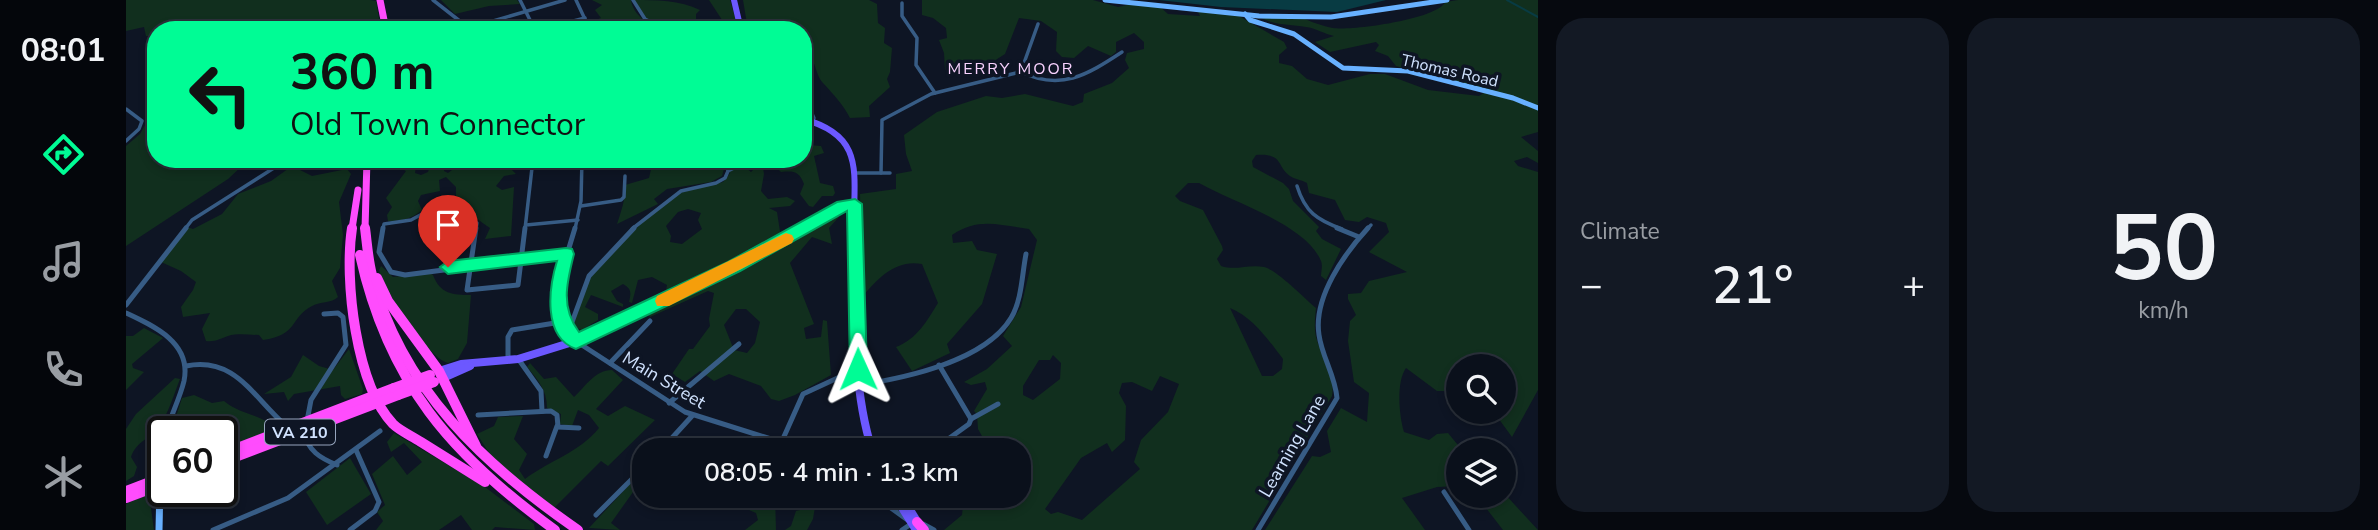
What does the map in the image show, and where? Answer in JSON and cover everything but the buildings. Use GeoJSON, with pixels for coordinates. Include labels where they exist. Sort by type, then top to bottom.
{"type":"FeatureCollection","features":[{"type":"Feature","properties":{"kind":"highway"},"geometry":{"type":"LineString","coordinates":[[382,0],[386,21]]}},
{"type":"Feature","properties":{"kind":"highway"},"geometry":{"type":"LineString","coordinates":[[363,168],[349,249],[350,296],[356,331],[376,399],[394,425],[555,530]]}},
{"type":"Feature","properties":{"kind":"highway"},"geometry":{"type":"LineString","coordinates":[[365,168],[363,226],[367,260],[391,331],[410,368],[455,430],[497,471],[537,503],[578,530]]}},
{"type":"Feature","properties":{"kind":"highway"},"geometry":{"type":"LineString","coordinates":[[358,191],[358,237],[368,291],[376,319],[400,370],[424,408],[459,452],[498,489],[537,518]]}},
{"type":"Feature","properties":{"kind":"highway"},"geometry":{"type":"LineString","coordinates":[[363,226],[381,288],[472,440],[497,471]]}},
{"type":"Feature","properties":{"kind":"highway","name":"VA 210"},"geometry":{"type":"LineString","coordinates":[[238,455],[436,376]]}},
{"type":"Feature","properties":{"kind":"highway","name":"VA 210"},"geometry":{"type":"LineString","coordinates":[[238,449],[306,426]]}},
{"type":"Feature","properties":{"kind":"highway"},"geometry":{"type":"LineString","coordinates":[[126,491],[147,485]]}},
{"type":"Feature","properties":{"kind":"highway"},"geometry":{"type":"LineString","coordinates":[[126,498],[147,488]]}},
{"type":"Feature","properties":{"kind":"main road"},"geometry":{"type":"LineString","coordinates":[[736,0],[741,21]]}},
{"type":"Feature","properties":{"kind":"main road"},"geometry":{"type":"LineString","coordinates":[[812,121],[833,130],[848,143],[852,153],[858,369],[864,425],[868,438]]}},
{"type":"Feature","properties":{"kind":"main road","name":"VA 210"},"geometry":{"type":"LineString","coordinates":[[436,376],[471,365],[518,359],[576,341],[734,267],[829,214],[855,206]]}},
{"type":"Feature","properties":{"kind":"main road"},"geometry":{"type":"LineString","coordinates":[[904,508],[918,527]]}},
{"type":"Feature","properties":{"kind":"main road"},"geometry":{"type":"LineString","coordinates":[[908,508],[918,527]]}},
{"type":"Feature","properties":{"kind":"street"},"geometry":{"type":"LineString","coordinates":[[433,0],[460,21]]}},
{"type":"Feature","properties":{"kind":"street"},"geometry":{"type":"LineString","coordinates":[[520,0],[531,21]]}},
{"type":"Feature","properties":{"kind":"street"},"geometry":{"type":"LineString","coordinates":[[497,21],[565,0]]}},
{"type":"Feature","properties":{"kind":"street"},"geometry":{"type":"LineString","coordinates":[[576,0],[586,21]]}},
{"type":"Feature","properties":{"kind":"street"},"geometry":{"type":"LineString","coordinates":[[633,0],[635,8],[648,21]]}},
{"type":"Feature","properties":{"kind":"street"},"geometry":{"type":"LineString","coordinates":[[1105,0],[1245,14],[1331,17],[1447,0]]}},
{"type":"Feature","properties":{"kind":"street"},"geometry":{"type":"LineString","coordinates":[[902,3],[902,16],[916,35],[916,65],[935,93]]}},
{"type":"Feature","properties":{"kind":"street","name":"Thomas Road"},"geometry":{"type":"LineString","coordinates":[[1245,14],[1250,20],[1294,34],[1343,68],[1408,71],[1513,97],[1538,108]]}},
{"type":"Feature","properties":{"kind":"street"},"geometry":{"type":"LineString","coordinates":[[573,21],[585,18]]}},
{"type":"Feature","properties":{"kind":"street"},"geometry":{"type":"LineString","coordinates":[[1019,71],[1026,60],[1031,36],[1038,24]]}},
{"type":"Feature","properties":{"kind":"street"},"geometry":{"type":"LineString","coordinates":[[881,173],[884,166],[879,126],[881,120],[935,93],[1019,71],[1039,81],[1063,82],[1089,73],[1122,52]]}},
{"type":"Feature","properties":{"kind":"street"},"geometry":{"type":"LineString","coordinates":[[126,109],[142,121],[139,129],[126,141]]}},
{"type":"Feature","properties":{"kind":"street"},"geometry":{"type":"LineString","coordinates":[[812,114],[812,121]]}},
{"type":"Feature","properties":{"kind":"street"},"geometry":{"type":"LineString","coordinates":[[126,305],[192,220],[276,168]]}},
{"type":"Feature","properties":{"kind":"street"},"geometry":{"type":"LineString","coordinates":[[477,223],[467,290],[518,285],[532,168]]}},
{"type":"Feature","properties":{"kind":"street","name":"Main Street"},"geometry":{"type":"LineString","coordinates":[[582,168],[578,220],[557,292],[561,322],[568,333],[576,341],[692,416],[771,438]]}},
{"type":"Feature","properties":{"kind":"street"},"geometry":{"type":"LineString","coordinates":[[568,333],[589,275],[635,226],[676,193],[719,182],[725,178],[728,168]]}},
{"type":"Feature","properties":{"kind":"street"},"geometry":{"type":"LineString","coordinates":[[728,171],[734,168]]}},
{"type":"Feature","properties":{"kind":"street"},"geometry":{"type":"LineString","coordinates":[[854,173],[890,173]]}},
{"type":"Feature","properties":{"kind":"street"},"geometry":{"type":"LineString","coordinates":[[581,205],[621,200],[625,176]]}},
{"type":"Feature","properties":{"kind":"street"},"geometry":{"type":"LineString","coordinates":[[1297,186],[1300,197],[1311,214],[1327,226],[1359,237]]}},
{"type":"Feature","properties":{"kind":"street"},"geometry":{"type":"LineString","coordinates":[[439,205],[411,220],[386,223],[379,256],[395,274],[566,254]]}},
{"type":"Feature","properties":{"kind":"street"},"geometry":{"type":"LineString","coordinates":[[526,225],[578,220]]}},
{"type":"Feature","properties":{"kind":"street","name":"Learning Lane"},"geometry":{"type":"LineString","coordinates":[[1258,530],[1336,398],[1336,383],[1319,336],[1318,313],[1344,254],[1371,225]]}},
{"type":"Feature","properties":{"kind":"street"},"geometry":{"type":"LineString","coordinates":[[859,386],[898,379],[939,365],[981,344],[1007,324],[1015,306],[1026,254]]}},
{"type":"Feature","properties":{"kind":"street"},"geometry":{"type":"LineString","coordinates":[[126,313],[156,327],[172,339],[181,351],[186,366],[172,416]]}},
{"type":"Feature","properties":{"kind":"street"},"geometry":{"type":"LineString","coordinates":[[324,314],[335,313],[343,317],[346,345],[319,384],[309,407],[306,442],[313,452],[337,465]]}},
{"type":"Feature","properties":{"kind":"street"},"geometry":{"type":"LineString","coordinates":[[610,363],[650,321]]}},
{"type":"Feature","properties":{"kind":"street"},"geometry":{"type":"LineString","coordinates":[[508,361],[508,337],[512,330],[561,322]]}},
{"type":"Feature","properties":{"kind":"street"},"geometry":{"type":"LineString","coordinates":[[669,403],[729,349],[739,344]]}},
{"type":"Feature","properties":{"kind":"street"},"geometry":{"type":"LineString","coordinates":[[518,359],[541,391],[542,411]]}},
{"type":"Feature","properties":{"kind":"street"},"geometry":{"type":"LineString","coordinates":[[186,366],[210,364],[240,378],[269,412],[285,425]]}},
{"type":"Feature","properties":{"kind":"street"},"geometry":{"type":"LineString","coordinates":[[939,365],[971,419]]}},
{"type":"Feature","properties":{"kind":"street"},"geometry":{"type":"LineString","coordinates":[[783,438],[803,394],[858,369]]}},
{"type":"Feature","properties":{"kind":"street"},"geometry":{"type":"LineString","coordinates":[[950,438],[969,424],[971,419],[998,404]]}},
{"type":"Feature","properties":{"kind":"street"},"geometry":{"type":"LineString","coordinates":[[478,415],[542,411],[555,413],[557,426],[546,456]]}},
{"type":"Feature","properties":{"kind":"street"},"geometry":{"type":"LineString","coordinates":[[672,438],[692,416]]}},
{"type":"Feature","properties":{"kind":"street"},"geometry":{"type":"LineString","coordinates":[[557,426],[579,428]]}},
{"type":"Feature","properties":{"kind":"street"},"geometry":{"type":"LineString","coordinates":[[213,530],[282,502],[380,432]]}},
{"type":"Feature","properties":{"kind":"street"},"geometry":{"type":"LineString","coordinates":[[350,530],[375,511],[379,502],[356,450]]}},
{"type":"Feature","properties":{"kind":"street"},"geometry":{"type":"LineString","coordinates":[[596,515],[632,479]]}},
{"type":"Feature","properties":{"kind":"street"},"geometry":{"type":"LineString","coordinates":[[1444,492],[1469,530]]}},
{"type":"Feature","properties":{"kind":"street"},"geometry":{"type":"LineString","coordinates":[[159,530],[160,507]]}},
{"type":"Feature","properties":{"kind":"street"},"geometry":{"type":"LineString","coordinates":[[891,508],[918,527]]}},
{"type":"Feature","properties":{"kind":"street"},"geometry":{"type":"LineString","coordinates":[[902,530],[918,527],[934,530]]}},
{"type":"Feature","properties":{"kind":"shaded area"},"geometry":{"type":"Polygon","coordinates":[[[126,0],[370,0],[376,1],[379,21],[147,21],[147,36],[144,27],[126,31],[126,0]]]}},
{"type":"Feature","properties":{"kind":"shaded area"},"geometry":{"type":"Polygon","coordinates":[[[441,0],[517,0],[520,4],[489,6],[455,14],[441,0]]]}},
{"type":"Feature","properties":{"kind":"shaded area"},"geometry":{"type":"Polygon","coordinates":[[[592,0],[631,0],[638,15],[645,21],[593,21],[601,18],[595,10],[602,5],[592,0]]]}},
{"type":"Feature","properties":{"kind":"shaded area"},"geometry":{"type":"Polygon","coordinates":[[[634,0],[668,1],[700,10],[696,14],[696,21],[649,21],[639,12],[634,0]]]}},
{"type":"Feature","properties":{"kind":"shaded area"},"geometry":{"type":"Polygon","coordinates":[[[709,0],[730,0],[736,21],[723,21],[709,0]]]}},
{"type":"Feature","properties":{"kind":"shaded area"},"geometry":{"type":"Polygon","coordinates":[[[743,0],[869,0],[877,4],[878,23],[885,28],[884,43],[892,48],[887,79],[890,87],[869,106],[870,117],[850,118],[818,75],[812,59],[812,21],[746,21],[743,0]]]}},
{"type":"Feature","properties":{"kind":"shaded area"},"geometry":{"type":"Polygon","coordinates":[[[922,0],[1093,0],[1118,7],[1132,4],[1159,6],[1168,14],[1200,16],[1197,10],[1239,16],[1284,42],[1287,48],[1279,55],[1279,63],[1292,66],[1307,79],[1328,85],[1370,74],[1385,74],[1428,90],[1479,96],[1485,92],[1517,100],[1538,110],[1538,132],[1521,137],[1538,151],[1538,163],[1527,157],[1514,161],[1518,166],[1538,172],[1538,390],[1512,437],[1502,424],[1516,424],[1516,354],[1446,354],[1445,391],[1437,391],[1406,368],[1400,390],[1404,432],[1429,440],[1437,434],[1448,433],[1452,438],[1446,438],[1446,487],[1402,498],[1425,530],[1265,530],[1312,456],[1320,457],[1331,452],[1327,431],[1341,408],[1367,422],[1369,393],[1354,382],[1348,341],[1350,321],[1356,315],[1348,294],[1361,293],[1369,281],[1407,272],[1369,252],[1389,232],[1386,223],[1367,217],[1359,222],[1345,220],[1335,200],[1309,193],[1307,183],[1290,176],[1275,158],[1256,155],[1252,161],[1253,167],[1283,183],[1289,189],[1293,201],[1319,227],[1316,231],[1322,239],[1341,249],[1326,280],[1321,276],[1322,263],[1313,248],[1285,225],[1199,183],[1188,183],[1175,196],[1180,201],[1203,210],[1222,246],[1223,250],[1217,259],[1221,266],[1258,266],[1269,269],[1316,308],[1316,337],[1332,380],[1332,396],[1252,530],[944,530],[962,515],[963,508],[1031,508],[1031,438],[983,438],[974,411],[987,389],[985,382],[971,385],[964,382],[987,369],[1012,346],[1003,336],[1021,307],[1037,240],[1029,229],[998,224],[971,226],[952,235],[953,243],[972,241],[977,250],[997,254],[982,304],[947,344],[950,353],[912,371],[896,347],[916,334],[938,303],[922,264],[913,263],[904,264],[888,272],[862,297],[860,194],[896,189],[896,174],[912,171],[906,154],[904,135],[937,112],[986,96],[1002,98],[1025,94],[1073,106],[1083,102],[1084,94],[1112,83],[1129,68],[1125,60],[1127,53],[1144,49],[1144,42],[1134,33],[1116,42],[1116,52],[1111,56],[1088,46],[1074,58],[1062,57],[1056,51],[1057,32],[1041,21],[1019,18],[1005,54],[994,61],[945,70],[944,53],[939,40],[947,38],[946,28],[933,18],[922,15],[922,0]],[[1230,308],[1262,376],[1273,376],[1282,369],[1283,359],[1253,323],[1230,308]],[[1053,355],[1050,360],[1039,360],[1023,386],[1023,395],[1033,400],[1060,379],[1061,363],[1053,355]],[[1160,376],[1152,391],[1132,382],[1122,383],[1119,393],[1126,406],[1125,440],[1112,452],[1107,443],[1081,458],[1045,509],[1051,514],[1058,512],[1082,520],[1140,469],[1134,462],[1141,440],[1168,412],[1179,384],[1160,376]]]}},
{"type":"Feature","properties":{"kind":"shaded area"},"geometry":{"type":"Polygon","coordinates":[[[1159,0],[1386,0],[1337,12],[1221,7],[1159,0]]]}},
{"type":"Feature","properties":{"kind":"shaded area"},"geometry":{"type":"Polygon","coordinates":[[[1538,0],[1538,107],[1396,66],[1388,56],[1375,51],[1379,45],[1376,42],[1330,52],[1315,42],[1334,36],[1260,17],[1293,16],[1333,28],[1358,28],[1427,14],[1445,2],[1538,0]]]}},
{"type":"Feature","properties":{"kind":"shaded area"},"geometry":{"type":"Polygon","coordinates":[[[147,122],[147,168],[240,168],[228,179],[126,246],[126,146],[140,134],[147,122]]]}},
{"type":"Feature","properties":{"kind":"shaded area"},"geometry":{"type":"Polygon","coordinates":[[[812,145],[821,146],[824,153],[814,156],[820,183],[833,186],[835,193],[833,196],[822,196],[813,207],[809,206],[800,194],[804,184],[800,176],[778,169],[812,168],[812,145]]]}},
{"type":"Feature","properties":{"kind":"shaded area"},"geometry":{"type":"Polygon","coordinates":[[[289,168],[296,168],[312,176],[347,169],[351,174],[339,202],[343,235],[340,268],[332,281],[338,297],[312,306],[288,330],[274,338],[263,340],[259,335],[240,334],[206,341],[202,329],[210,313],[183,317],[181,307],[196,282],[181,271],[161,262],[187,227],[193,229],[222,214],[238,194],[271,181],[289,168]]]}},
{"type":"Feature","properties":{"kind":"shaded area"},"geometry":{"type":"Polygon","coordinates":[[[400,168],[416,168],[415,173],[421,175],[428,172],[429,168],[444,168],[448,173],[452,168],[511,168],[516,174],[504,176],[496,186],[502,190],[514,187],[511,236],[485,239],[490,228],[468,214],[451,214],[448,211],[456,196],[456,187],[446,177],[439,180],[440,191],[421,195],[418,201],[422,210],[406,219],[388,221],[387,215],[392,207],[386,198],[406,171],[400,168]]]}},
{"type":"Feature","properties":{"kind":"shaded area"},"geometry":{"type":"Polygon","coordinates":[[[651,168],[724,168],[722,176],[711,182],[667,189],[654,199],[658,204],[617,224],[625,185],[649,178],[651,168]]]}},
{"type":"Feature","properties":{"kind":"shaded area"},"geometry":{"type":"Polygon","coordinates":[[[730,168],[746,168],[751,172],[755,168],[763,168],[761,191],[768,199],[787,197],[795,201],[790,206],[769,208],[777,212],[781,238],[728,267],[629,313],[629,309],[666,291],[667,285],[652,277],[638,280],[632,303],[629,302],[629,290],[623,284],[611,291],[623,307],[591,295],[585,307],[598,314],[598,320],[582,330],[576,328],[574,321],[589,278],[649,215],[679,193],[723,182],[730,173],[730,168]],[[688,209],[678,212],[666,226],[671,236],[670,242],[682,244],[702,229],[698,220],[701,213],[688,209]]]}},
{"type":"Feature","properties":{"kind":"shaded area"},"geometry":{"type":"Polygon","coordinates":[[[835,215],[839,217],[829,228],[832,244],[812,237],[790,263],[814,324],[804,328],[806,339],[821,337],[823,320],[827,321],[831,375],[779,401],[771,399],[761,386],[729,374],[714,381],[700,371],[685,382],[672,374],[689,349],[693,349],[710,326],[714,293],[708,291],[650,317],[647,313],[719,278],[835,215]],[[736,309],[724,325],[734,350],[747,353],[755,343],[760,322],[746,309],[736,309]]]}},
{"type":"Feature","properties":{"kind":"shaded area"},"geometry":{"type":"Polygon","coordinates":[[[381,266],[393,277],[430,273],[443,290],[458,295],[471,295],[467,343],[458,359],[448,363],[439,358],[419,337],[389,293],[379,270],[381,266]]]}},
{"type":"Feature","properties":{"kind":"shaded area"},"geometry":{"type":"Polygon","coordinates":[[[144,328],[163,338],[132,364],[133,368],[144,372],[126,390],[126,336],[133,336],[144,328]]]}},
{"type":"Feature","properties":{"kind":"shaded area"},"geometry":{"type":"Polygon","coordinates":[[[349,349],[363,389],[362,394],[345,399],[341,395],[340,386],[294,394],[288,401],[284,392],[264,394],[291,377],[303,355],[319,366],[333,370],[349,349]]]}},
{"type":"Feature","properties":{"kind":"shaded area"},"geometry":{"type":"Polygon","coordinates":[[[530,363],[544,379],[556,377],[574,397],[596,376],[612,370],[623,380],[596,409],[608,416],[625,406],[655,420],[637,438],[632,438],[632,443],[608,466],[601,461],[553,509],[496,464],[477,434],[494,426],[498,417],[523,416],[514,439],[527,454],[519,470],[525,479],[583,444],[599,428],[589,415],[578,410],[572,426],[560,424],[561,414],[547,408],[544,391],[527,367],[530,363]]]}},
{"type":"Feature","properties":{"kind":"shaded area"},"geometry":{"type":"Polygon","coordinates":[[[175,378],[180,379],[165,416],[147,416],[147,437],[133,452],[131,457],[137,467],[134,476],[126,481],[126,429],[136,414],[175,378]]]}},
{"type":"Feature","properties":{"kind":"shaded area"},"geometry":{"type":"Polygon","coordinates":[[[194,395],[212,403],[224,401],[276,428],[238,443],[238,416],[176,416],[182,398],[194,395]]]}},
{"type":"Feature","properties":{"kind":"shaded area"},"geometry":{"type":"Polygon","coordinates":[[[394,433],[485,487],[534,524],[535,530],[495,527],[492,530],[472,530],[461,515],[439,530],[376,530],[383,521],[377,512],[385,505],[372,474],[393,456],[407,475],[422,462],[404,443],[391,452],[387,442],[394,433]]]}},
{"type":"Feature","properties":{"kind":"shaded area"},"geometry":{"type":"Polygon","coordinates":[[[350,458],[371,494],[327,525],[306,492],[350,458]]]}},
{"type":"Feature","properties":{"kind":"shaded area"},"geometry":{"type":"Polygon","coordinates":[[[632,482],[632,493],[611,523],[620,530],[589,528],[632,482]]]}},
{"type":"Feature","properties":{"kind":"shaded area"},"geometry":{"type":"Polygon","coordinates":[[[146,495],[154,530],[126,530],[126,504],[146,495]]]}},
{"type":"Feature","properties":{"kind":"shaded area"},"geometry":{"type":"Polygon","coordinates":[[[1516,506],[1538,530],[1503,530],[1486,508],[1516,506]]]}},
{"type":"Feature","properties":{"kind":"shaded area"},"geometry":{"type":"Polygon","coordinates":[[[744,508],[775,508],[776,530],[745,530],[758,520],[756,513],[744,508]]]}},
{"type":"Feature","properties":{"kind":"shaded area"},"geometry":{"type":"Polygon","coordinates":[[[815,508],[807,530],[785,530],[791,526],[796,511],[815,508]]]}},
{"type":"Feature","properties":{"kind":"waterway"},"geometry":{"type":"LineString","coordinates":[[1507,0],[1538,17]]}},
{"type":"Feature","properties":{"kind":"slow traffic"},"geometry":{"type":"LineString","coordinates":[[663,301],[786,239]]}},
{"type":"Feature","properties":{"kind":"district","name":"MERRY MOOR"},"geometry":{"type":"Point","coordinates":[1011,68]}},
{"type":"Feature","properties":{"kind":"route"},"geometry":{"type":"LineString","coordinates":[[448,267],[566,254],[558,284],[558,300],[561,322],[576,341],[734,267],[842,205],[855,204],[858,369]]}}]}
